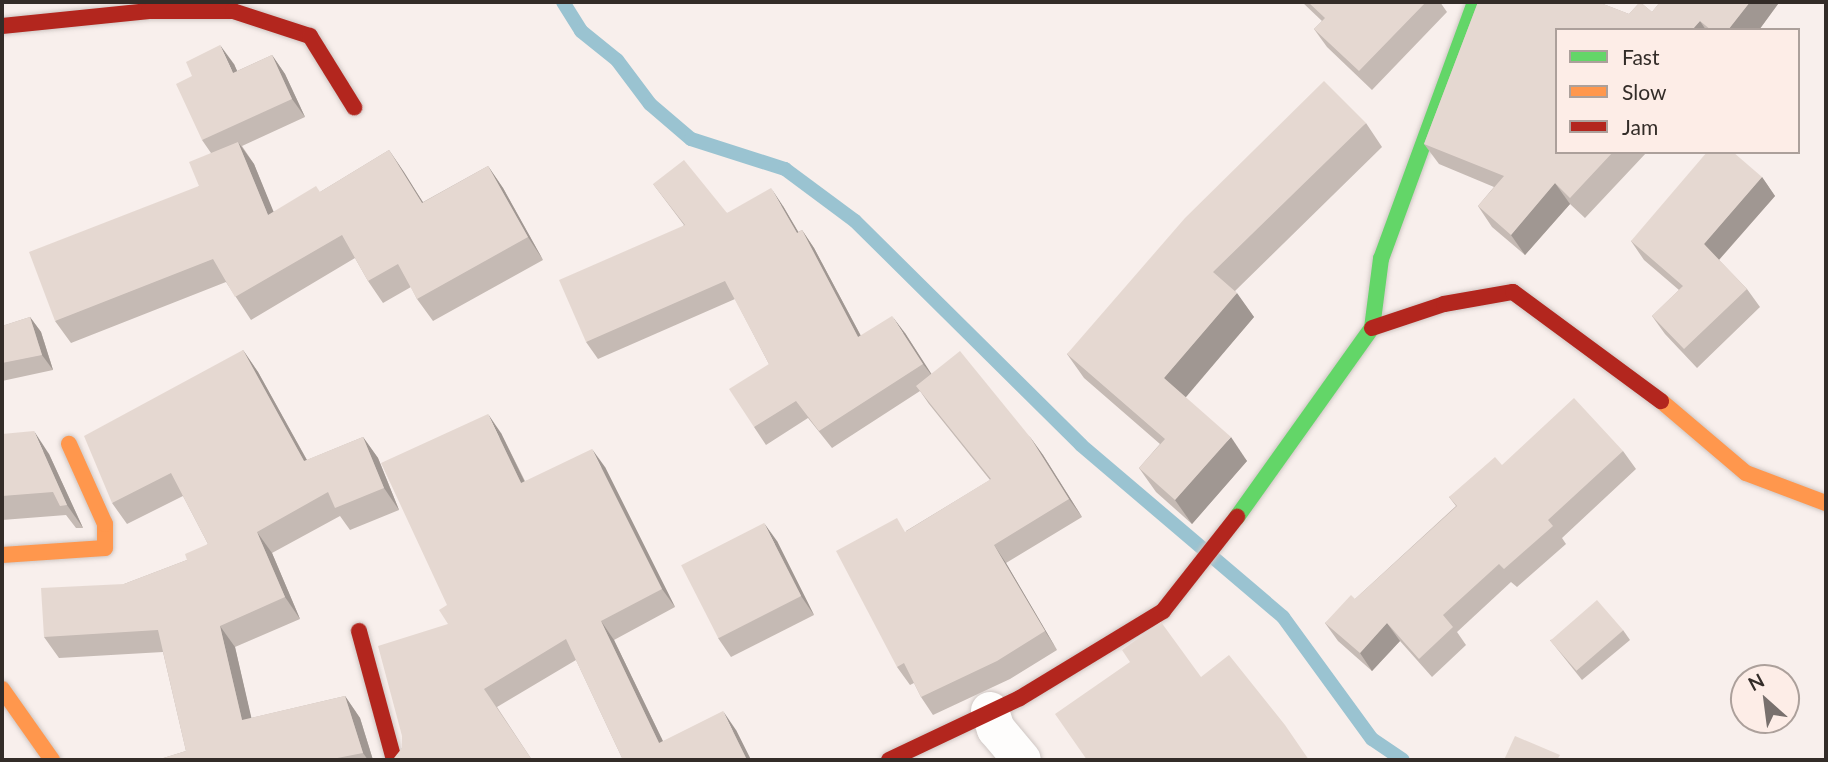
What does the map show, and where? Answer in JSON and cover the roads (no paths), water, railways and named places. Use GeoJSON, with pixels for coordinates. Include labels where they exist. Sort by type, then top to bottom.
{"type":"FeatureCollection","features":[{"type":"Feature","properties":{"kind":"street"},"geometry":{"type":"LineString","coordinates":[[889,760],[990,711],[1163,611],[1197,573],[1372,328],[1381,259],[1475,2]]}},
{"type":"Feature","properties":{"kind":"street"},"geometry":{"type":"LineString","coordinates":[[2,26],[149,11],[233,11],[310,36],[354,107]]}},
{"type":"Feature","properties":{"kind":"street"},"geometry":{"type":"LineString","coordinates":[[1372,328],[1444,304],[1513,292],[1633,377],[1746,473],[1768,485],[1826,503]]}},
{"type":"Feature","properties":{"kind":"street"},"geometry":{"type":"LineString","coordinates":[[2,555],[105,548],[105,524],[69,444]]}},
{"type":"Feature","properties":{"kind":"street"},"geometry":{"type":"LineString","coordinates":[[359,631],[394,760]]}},
{"type":"Feature","properties":{"kind":"street"},"geometry":{"type":"LineString","coordinates":[[2,689],[52,760]]}},
{"type":"Feature","properties":{"kind":"street"},"geometry":{"type":"LineString","coordinates":[[990,711],[996,729],[1022,760]]}},
{"type":"Feature","properties":{"kind":"waterway"},"geometry":{"type":"LineString","coordinates":[[563,2],[581,31],[617,60],[650,104],[691,139],[785,169],[855,221],[1081,445],[1283,617],[1372,739],[1403,760]]}}]}
